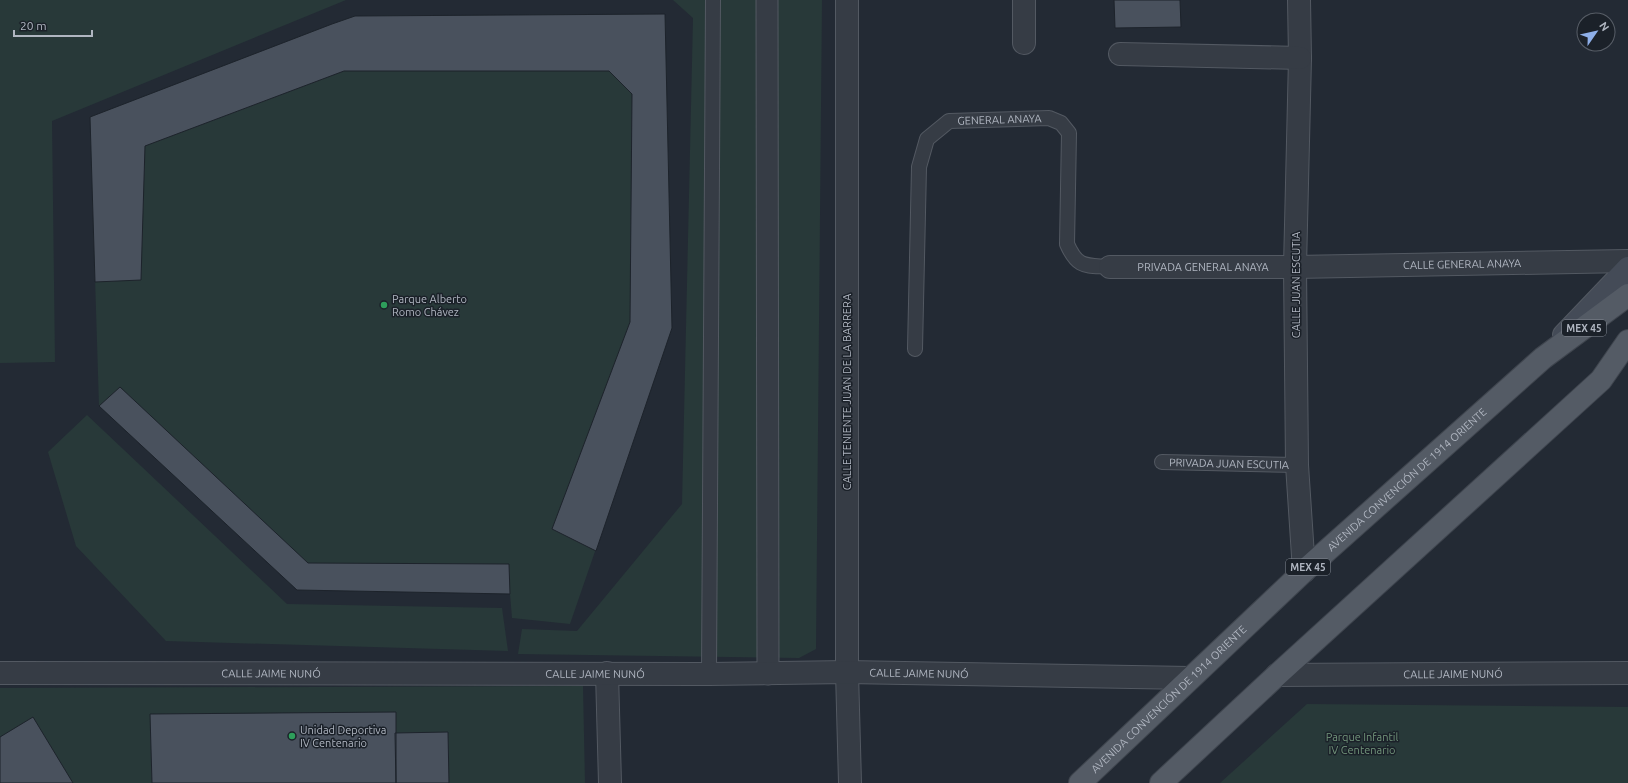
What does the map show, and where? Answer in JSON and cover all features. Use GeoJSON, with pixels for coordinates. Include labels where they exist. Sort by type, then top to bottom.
{"type":"FeatureCollection","features":[{"type":"Feature","properties":{"kind":"main road","name":"AVENIDA CONVENCIÓN DE 1914 ORIENTE"},"geometry":{"type":"LineString","coordinates":[[1080,783],[1304,571],[1543,358],[1628,268]]}},
{"type":"Feature","properties":{"kind":"main road","name":"AVENIDA CONVENCIÓN DE 1914 ORIENTE"},"geometry":{"type":"LineString","coordinates":[[1543,358],[1626,296]]}},
{"type":"Feature","properties":{"kind":"main road"},"geometry":{"type":"LineString","coordinates":[[1601,380],[1628,342]]}},
{"type":"Feature","properties":{"kind":"main road"},"geometry":{"type":"LineString","coordinates":[[1161,783],[1277,675],[1628,357]]}},
{"type":"Feature","properties":{"kind":"street"},"geometry":{"type":"LineString","coordinates":[[767,0],[768,674]]}},
{"type":"Feature","properties":{"kind":"street","name":"CALLE TENIENTE JUAN DE LA BARRERA"},"geometry":{"type":"LineString","coordinates":[[847,0],[846,672],[850,783]]}},
{"type":"Feature","properties":{"kind":"street"},"geometry":{"type":"LineString","coordinates":[[1024,0],[1024,43]]}},
{"type":"Feature","properties":{"kind":"street","name":"CALLE JUAN ESCUTIA"},"geometry":{"type":"LineString","coordinates":[[1299,0],[1300,58],[1295,267],[1297,465],[1304,571]]}},
{"type":"Feature","properties":{"kind":"street"},"geometry":{"type":"LineString","coordinates":[[1120,54],[1300,58]]}},
{"type":"Feature","properties":{"kind":"street","name":"CALLE GENERAL ANAYA"},"geometry":{"type":"LineString","coordinates":[[1295,267],[1628,261]]}},
{"type":"Feature","properties":{"kind":"street","name":"PRIVADA GENERAL ANAYA"},"geometry":{"type":"LineString","coordinates":[[1110,266],[1295,267]]}},
{"type":"Feature","properties":{"kind":"street","name":"CALLE JAIME NUNÓ"},"geometry":{"type":"LineString","coordinates":[[0,673],[768,674],[846,672],[1190,678]]}},
{"type":"Feature","properties":{"kind":"street"},"geometry":{"type":"LineString","coordinates":[[607,673],[610,783]]}},
{"type":"Feature","properties":{"kind":"street","name":"CALLE JAIME NUNÓ"},"geometry":{"type":"LineString","coordinates":[[1277,675],[1628,673]]}},
{"type":"Feature","properties":{"kind":"lane"},"geometry":{"type":"LineString","coordinates":[[709,674],[713,0]]}},
{"type":"Feature","properties":{"kind":"lane","name":"GENERAL ANAYA"},"geometry":{"type":"LineString","coordinates":[[915,349],[919,167],[927,139],[948,121],[1050,118],[1061,123],[1069,133],[1067,244],[1072,255],[1082,265],[1110,266]]}},
{"type":"Feature","properties":{"kind":"lane","name":"PRIVADA JUAN ESCUTIA"},"geometry":{"type":"LineString","coordinates":[[1162,462],[1297,465]]}},
{"type":"Feature","properties":{"kind":"green space"},"geometry":{"type":"Polygon","coordinates":[[[0,0],[346,0],[52,121],[55,362],[0,363],[0,0]]]}},
{"type":"Feature","properties":{"kind":"green space"},"geometry":{"type":"Polygon","coordinates":[[[673,0],[822,0],[816,649],[799,658],[518,654],[522,629],[577,631],[682,504],[693,18],[673,0]]]}},
{"type":"Feature","properties":{"kind":"green space","name":"Parque Alberto Romo Chávez"},"geometry":{"type":"Polygon","coordinates":[[[665,14],[672,328],[570,624],[512,618],[510,594],[297,590],[99,406],[90,117],[355,16],[665,14]]]}},
{"type":"Feature","properties":{"kind":"green space"},"geometry":{"type":"Polygon","coordinates":[[[87,415],[287,604],[502,608],[508,651],[166,641],[76,546],[48,452],[87,415]]]}},
{"type":"Feature","properties":{"kind":"green space","name":"Unidad Deportiva IV Centenario"},"geometry":{"type":"Polygon","coordinates":[[[583,686],[585,783],[0,783],[0,688],[583,686]]]}},
{"type":"Feature","properties":{"kind":"green space","name":"Parque Infantil IV Centenario"},"geometry":{"type":"Polygon","coordinates":[[[1307,704],[1628,707],[1628,783],[1220,783],[1307,704]]]}},
{"type":"Feature","properties":{"kind":"building"},"geometry":{"type":"Polygon","coordinates":[[[1114,0],[1180,0],[1181,27],[1115,28],[1114,0]]]}},
{"type":"Feature","properties":{"kind":"building"},"geometry":{"type":"Polygon","coordinates":[[[665,14],[672,328],[596,551],[552,529],[630,322],[632,94],[609,71],[344,71],[145,146],[141,280],[95,282],[90,117],[355,16],[665,14]]]}},
{"type":"Feature","properties":{"kind":"building"},"geometry":{"type":"Polygon","coordinates":[[[120,387],[308,563],[509,564],[510,594],[297,590],[99,406],[120,387]]]}},
{"type":"Feature","properties":{"kind":"building"},"geometry":{"type":"Polygon","coordinates":[[[396,712],[396,783],[152,783],[150,714],[396,712]]]}},
{"type":"Feature","properties":{"kind":"building"},"geometry":{"type":"Polygon","coordinates":[[[33,717],[73,783],[0,783],[0,737],[33,717]]]}},
{"type":"Feature","properties":{"kind":"building"},"geometry":{"type":"Polygon","coordinates":[[[448,732],[449,783],[396,783],[395,733],[448,732]]]}},
{"type":"Feature","properties":{"kind":"place","name":"Parque Alberto Romo Chávez"},"geometry":{"type":"Point","coordinates":[384,305]}},
{"type":"Feature","properties":{"kind":"place","name":"Unidad Deportiva IV Centenario"},"geometry":{"type":"Point","coordinates":[292,736]}}]}
